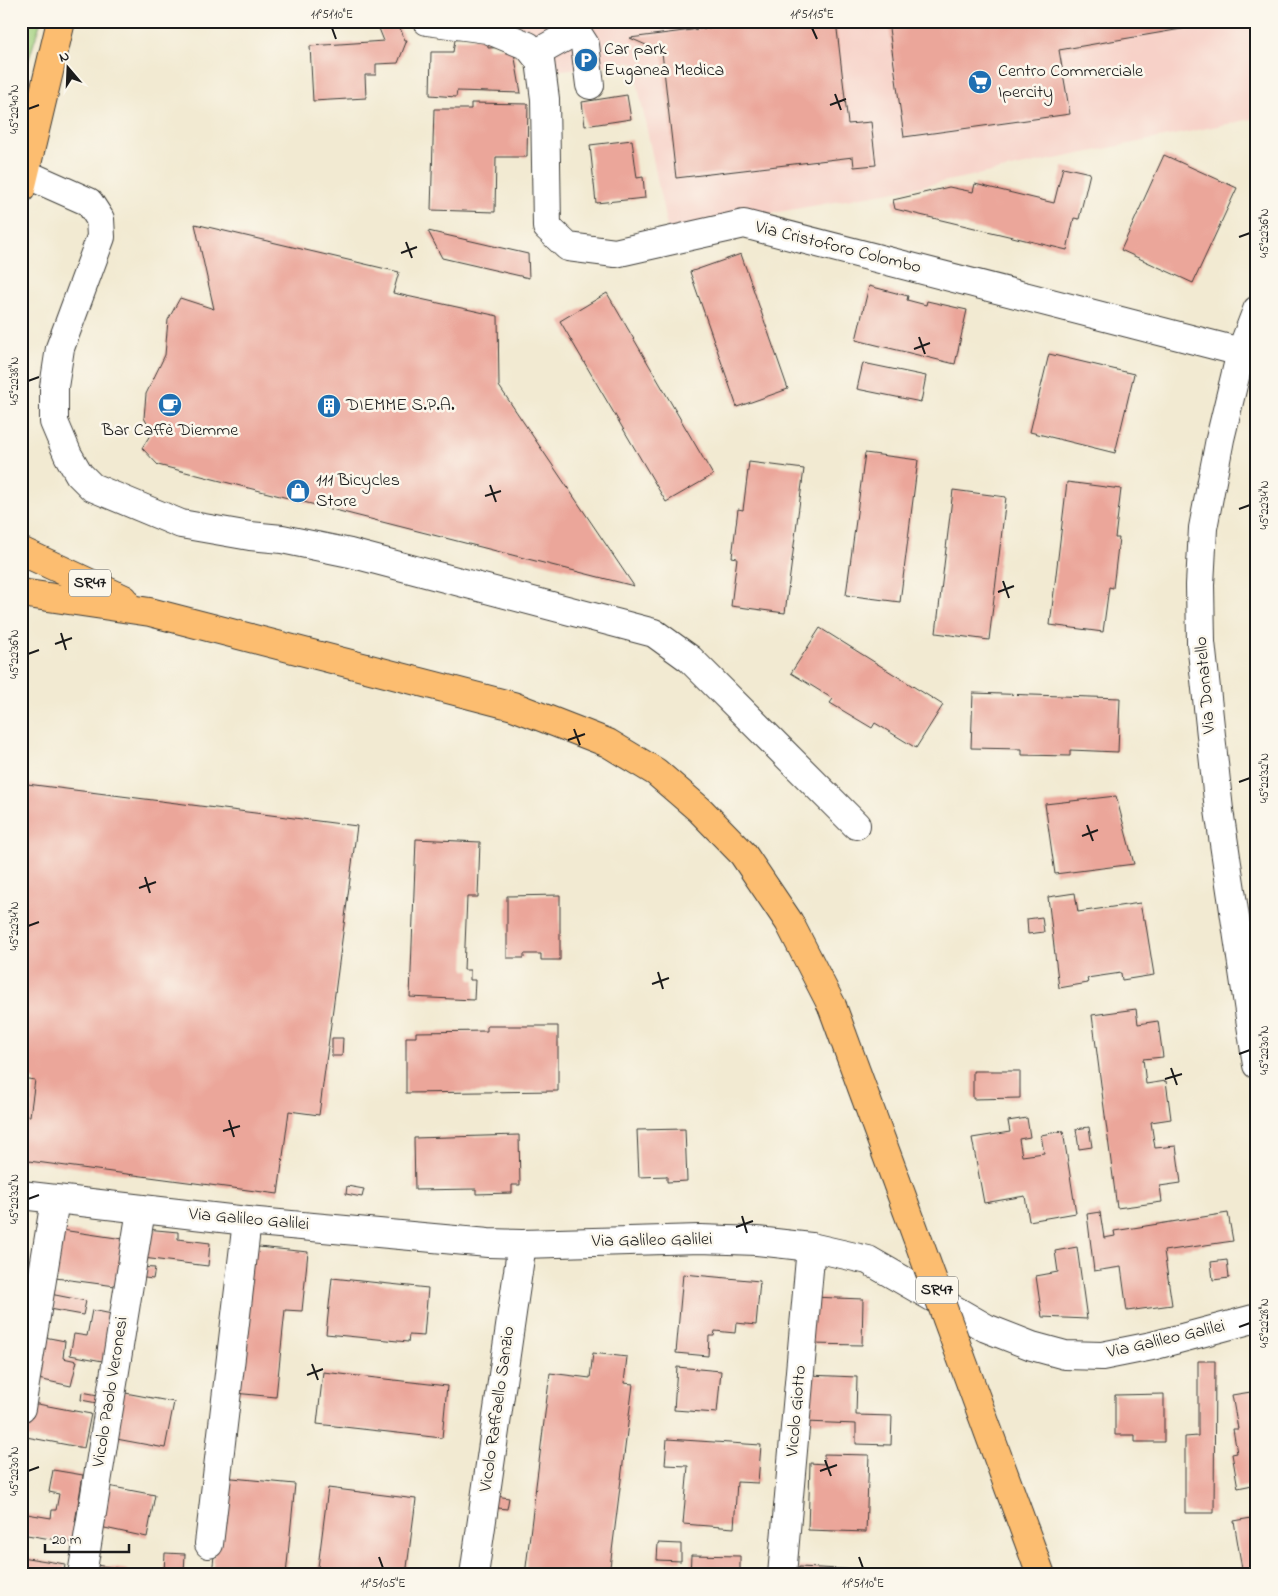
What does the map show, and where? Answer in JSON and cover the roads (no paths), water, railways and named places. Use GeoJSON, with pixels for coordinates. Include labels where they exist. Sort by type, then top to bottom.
{"type":"FeatureCollection","features":[{"type":"Feature","properties":{"kind":"main road"},"geometry":{"type":"LineString","coordinates":[[24,182],[61,21]]}},
{"type":"Feature","properties":{"kind":"main road","name":"SR47"},"geometry":{"type":"LineString","coordinates":[[24,549],[150,612]]}},
{"type":"Feature","properties":{"kind":"main road","name":"SR47"},"geometry":{"type":"LineString","coordinates":[[21,593],[150,612],[513,706],[608,743],[656,772],[700,810],[743,854],[789,922],[832,1006],[1041,1575]]}},
{"type":"Feature","properties":{"kind":"street"},"geometry":{"type":"LineString","coordinates":[[427,21],[487,29],[528,46],[534,54],[575,26],[585,45],[590,85]]}},
{"type":"Feature","properties":{"kind":"street","name":"Via Cristoforo Colombo"},"geometry":{"type":"LineString","coordinates":[[534,54],[540,61],[545,99],[547,227],[568,247],[615,252],[744,224],[1241,352]]}},
{"type":"Feature","properties":{"kind":"street"},"geometry":{"type":"LineString","coordinates":[[24,182],[89,202],[100,219],[102,237],[60,348],[54,387],[54,422],[68,455],[79,474],[92,487],[181,524],[250,536],[282,539],[350,553],[654,633],[690,659],[856,825]]}},
{"type":"Feature","properties":{"kind":"street","name":"Via Donatello"},"geometry":{"type":"LineString","coordinates":[[1257,310],[1241,352],[1220,439],[1203,528],[1200,585],[1201,633],[1219,810],[1257,1064]]}},
{"type":"Feature","properties":{"kind":"street","name":"Via Galileo Galilei"},"geometry":{"type":"LineString","coordinates":[[21,1195],[141,1210],[522,1244],[700,1239],[757,1241],[811,1247],[868,1260],[986,1328],[1032,1346],[1065,1355],[1102,1356],[1144,1348],[1257,1318]]}},
{"type":"Feature","properties":{"kind":"street"},"geometry":{"type":"LineString","coordinates":[[21,1408],[55,1200]]}},
{"type":"Feature","properties":{"kind":"street","name":"Vicolo Paolo Veronesi"},"geometry":{"type":"LineString","coordinates":[[82,1575],[141,1210]]}},
{"type":"Feature","properties":{"kind":"street"},"geometry":{"type":"LineString","coordinates":[[209,1544],[247,1220]]}},
{"type":"Feature","properties":{"kind":"street","name":"Vicolo Raffaello Sanzio"},"geometry":{"type":"LineString","coordinates":[[474,1575],[522,1244]]}},
{"type":"Feature","properties":{"kind":"street","name":"Vicolo Giotto"},"geometry":{"type":"LineString","coordinates":[[782,1575],[811,1247]]}},
{"type":"Feature","properties":{"kind":"place","name":"Car park Euganea Medica"},"geometry":{"type":"Point","coordinates":[586,60]}},
{"type":"Feature","properties":{"kind":"place","name":"Centro Commerciale Ipercity"},"geometry":{"type":"Point","coordinates":[980,82]}},
{"type":"Feature","properties":{"kind":"place","name":"Bar Caffè Diemme"},"geometry":{"type":"Point","coordinates":[170,405]}},
{"type":"Feature","properties":{"kind":"place","name":"DIEMME S.P.A."},"geometry":{"type":"Point","coordinates":[329,406]}},
{"type":"Feature","properties":{"kind":"place","name":"111 Bicycles Store"},"geometry":{"type":"Point","coordinates":[298,491]}}]}
